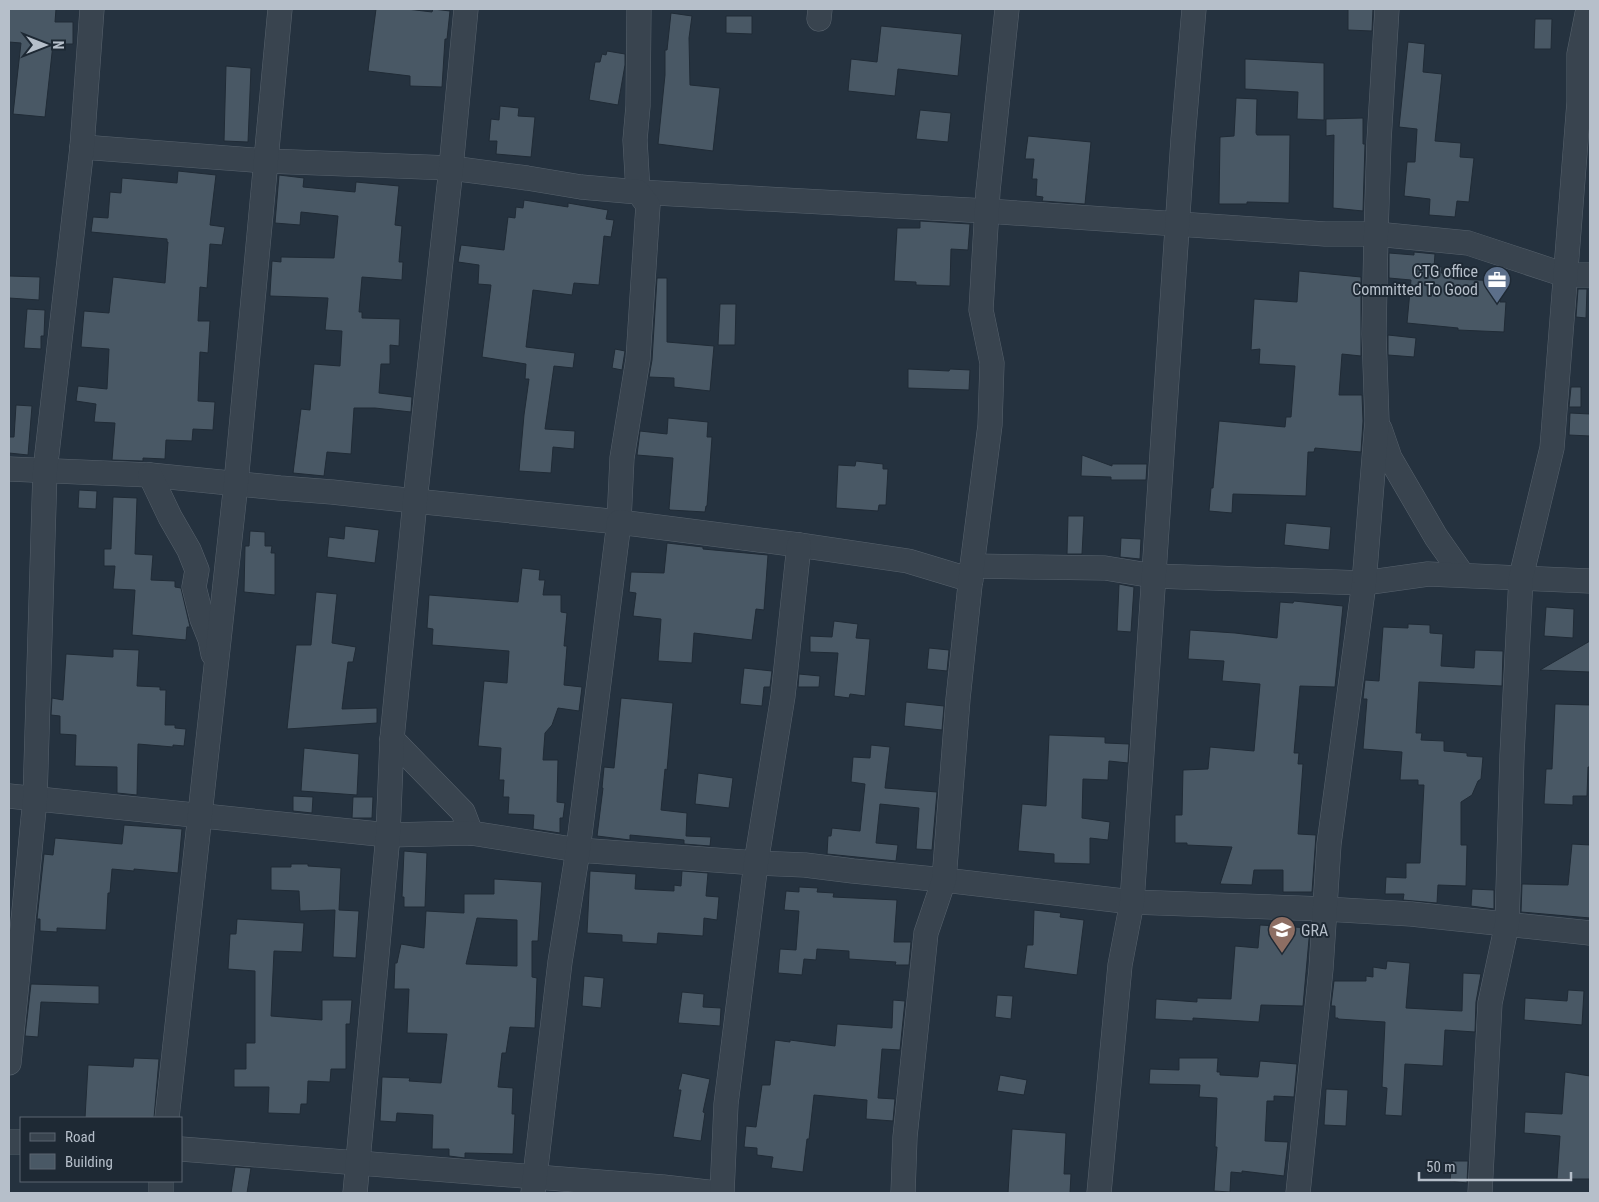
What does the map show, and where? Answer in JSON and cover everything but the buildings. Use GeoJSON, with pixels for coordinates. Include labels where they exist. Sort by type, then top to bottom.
{"type":"FeatureCollection","features":[{"type":"Feature","properties":{"kind":"street"},"geometry":{"type":"LineString","coordinates":[[9,1063],[35,799],[45,471],[82,147],[92,9]]}},
{"type":"Feature","properties":{"kind":"street"},"geometry":{"type":"LineString","coordinates":[[166,1117],[236,483],[280,9]]}},
{"type":"Feature","properties":{"kind":"street"},"geometry":{"type":"LineString","coordinates":[[355,1193],[388,835],[392,739],[466,9]]}},
{"type":"Feature","properties":{"kind":"street"},"geometry":{"type":"LineString","coordinates":[[534,1185],[560,962],[578,850],[619,522],[622,458],[638,359],[648,205],[638,192],[635,140],[638,106],[639,9]]}},
{"type":"Feature","properties":{"kind":"street"},"geometry":{"type":"LineString","coordinates":[[903,1193],[905,1137],[926,933],[944,880],[958,699],[990,425],[992,363],[981,310],[987,211],[1007,9]]}},
{"type":"Feature","properties":{"kind":"street"},"geometry":{"type":"LineString","coordinates":[[1099,1193],[1120,965],[1132,902],[1194,9]]}},
{"type":"Feature","properties":{"kind":"street"},"geometry":{"type":"LineString","coordinates":[[1298,1193],[1321,969],[1329,844],[1364,583],[1377,420],[1374,334],[1376,234],[1379,141],[1387,9]]}},
{"type":"Feature","properties":{"kind":"street"},"geometry":{"type":"LineString","coordinates":[[1480,1193],[1490,1003],[1507,924],[1512,755],[1521,577],[1552,448],[1579,102],[1579,54],[1585,14],[1588,9]]}},
{"type":"Feature","properties":{"kind":"street"},"geometry":{"type":"LineString","coordinates":[[82,147],[267,161],[451,168],[527,178],[581,188],[638,192],[987,211],[1325,234],[1376,234],[1468,243],[1566,275],[1590,275]]}},
{"type":"Feature","properties":{"kind":"street"},"geometry":{"type":"LineString","coordinates":[[1377,420],[1390,458],[1436,537],[1462,574]]}},
{"type":"Feature","properties":{"kind":"street"},"geometry":{"type":"LineString","coordinates":[[9,469],[150,475],[619,522],[799,545],[908,561],[972,573],[1105,568],[1154,576],[1364,583],[1428,574],[1590,581]]}},
{"type":"Feature","properties":{"kind":"street"},"geometry":{"type":"LineString","coordinates":[[150,475],[170,517],[189,550],[197,570],[194,587],[202,619],[210,639],[213,659],[216,660]]}},
{"type":"Feature","properties":{"kind":"street"},"geometry":{"type":"LineString","coordinates":[[722,1193],[726,1104],[756,863],[783,696],[799,545]]}},
{"type":"Feature","properties":{"kind":"street"},"geometry":{"type":"LineString","coordinates":[[392,739],[463,812],[471,833]]}},
{"type":"Feature","properties":{"kind":"street"},"geometry":{"type":"LineString","coordinates":[[9,796],[388,835],[471,833],[578,850],[805,865],[1132,902],[1411,914],[1590,933]]}},
{"type":"Feature","properties":{"kind":"street"},"geometry":{"type":"LineString","coordinates":[[182,1149],[358,1163],[534,1185],[663,1187],[716,1193]]}},
{"type":"Feature","properties":{"kind":"place","name":"CTG office Committed To Good"},"geometry":{"type":"Point","coordinates":[1497,304]}},
{"type":"Feature","properties":{"kind":"place","name":"GRA"},"geometry":{"type":"Point","coordinates":[1282,954]}}]}
